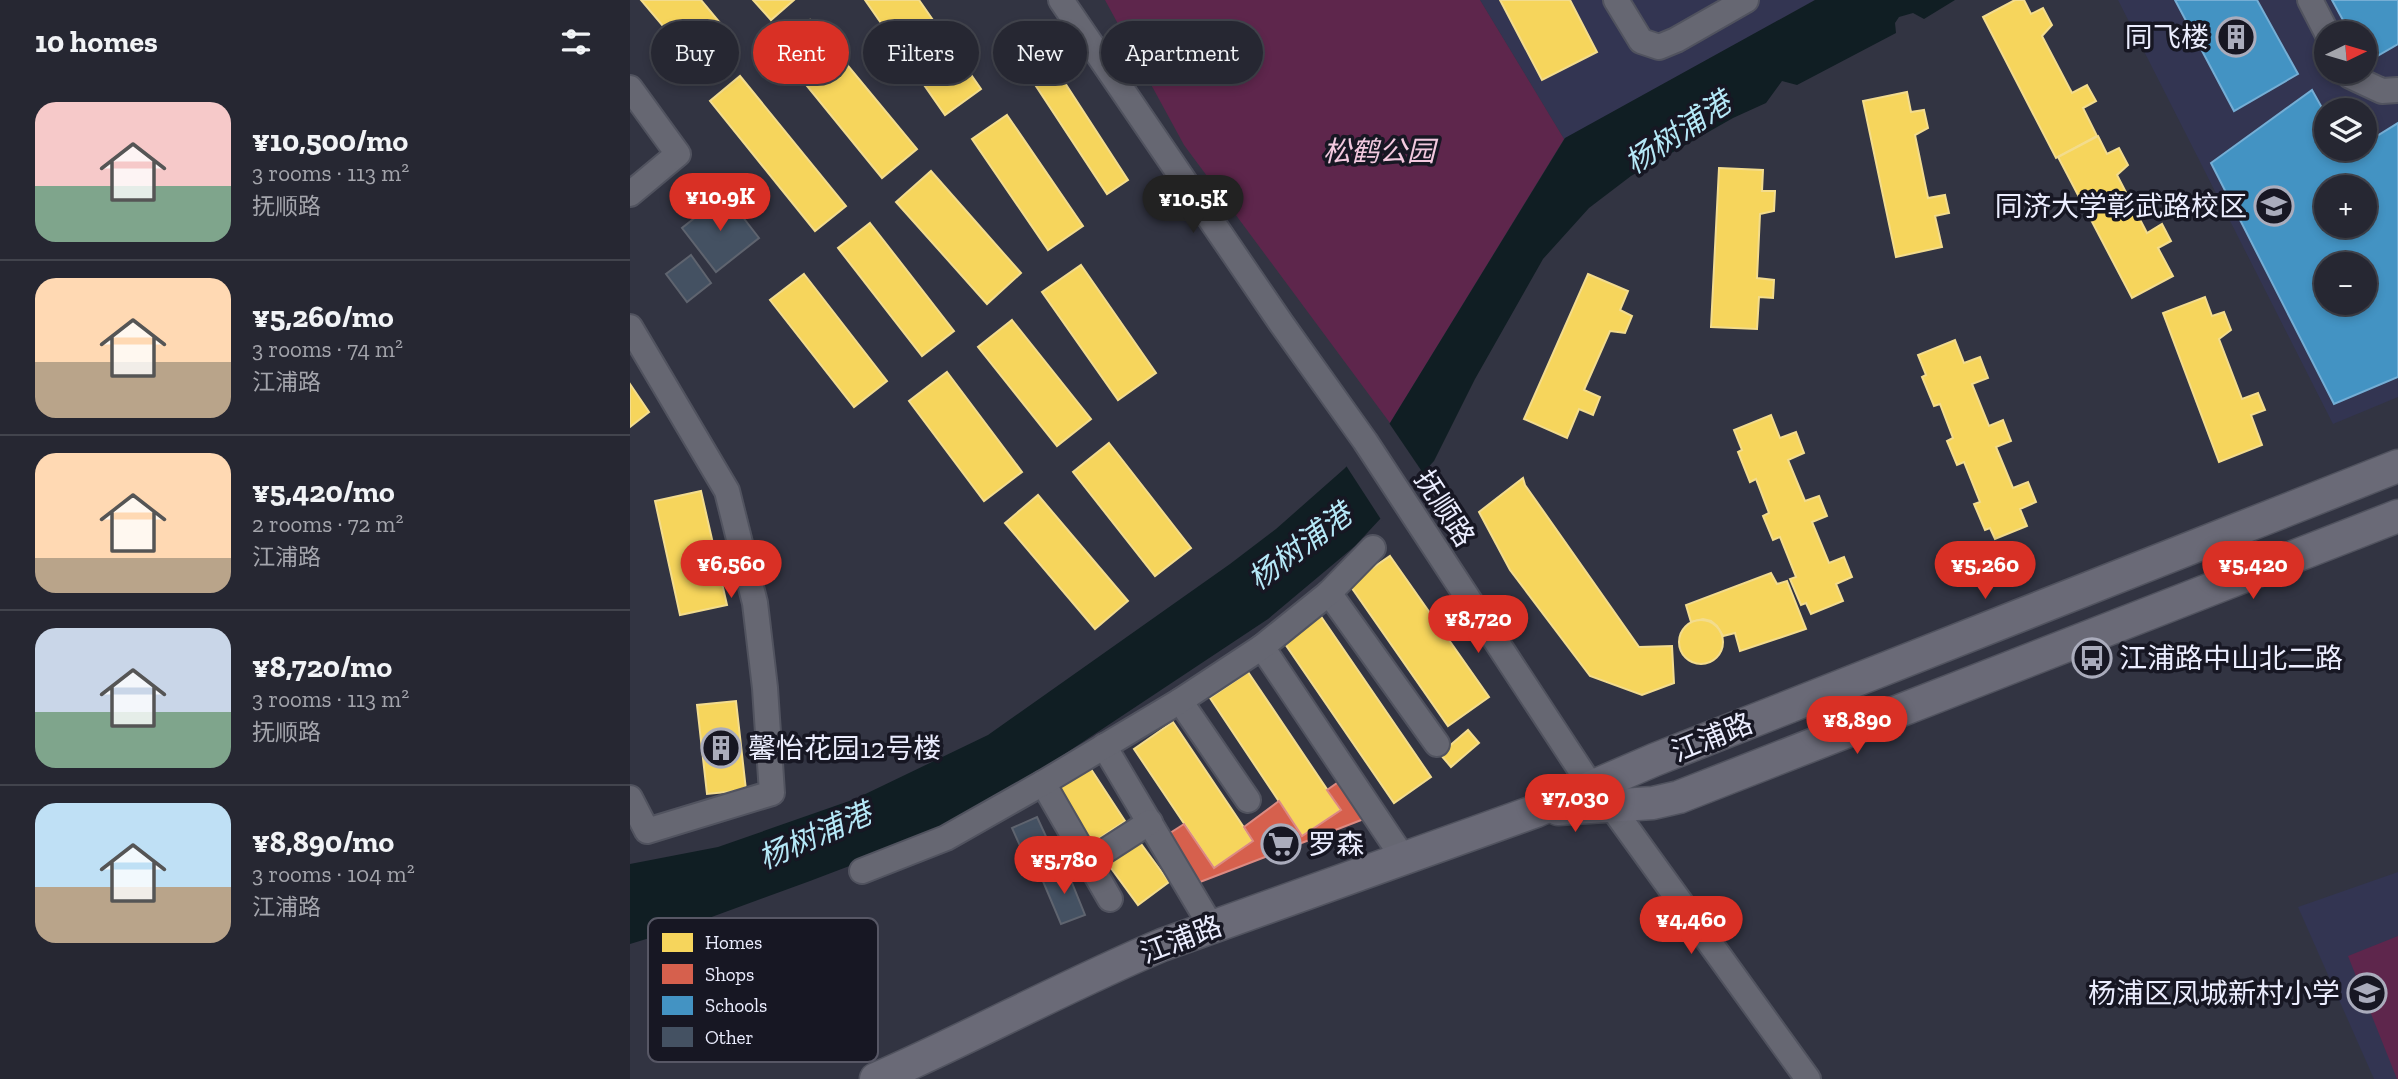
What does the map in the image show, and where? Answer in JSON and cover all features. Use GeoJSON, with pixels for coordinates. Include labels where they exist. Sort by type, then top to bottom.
{"type":"FeatureCollection","features":[{"type":"Feature","properties":{"kind":"main road","name":"江浦路"},"geometry":{"type":"LineString","coordinates":[[876,1079],[1121,963],[1211,926],[1536,811],[1601,796],[2398,466]]}},
{"type":"Feature","properties":{"kind":"main road","name":"江浦路"},"geometry":{"type":"LineString","coordinates":[[1601,796],[1653,803],[1679,797],[2398,516]]}},
{"type":"Feature","properties":{"kind":"street","name":"抚顺路"},"geometry":{"type":"LineString","coordinates":[[1061,0],[1281,323],[1366,441],[1601,796],[1808,1079]]}},
{"type":"Feature","properties":{"kind":"street"},"geometry":{"type":"LineString","coordinates":[[1616,0],[1641,41],[1659,47],[1746,0]]}},
{"type":"Feature","properties":{"kind":"street"},"geometry":{"type":"LineString","coordinates":[[2310,0],[2321,21]]}},
{"type":"Feature","properties":{"kind":"street"},"geometry":{"type":"LineString","coordinates":[[2367,84],[2382,91],[2398,90]]}},
{"type":"Feature","properties":{"kind":"street"},"geometry":{"type":"LineString","coordinates":[[630,88],[678,154],[630,194]]}},
{"type":"Feature","properties":{"kind":"street"},"geometry":{"type":"LineString","coordinates":[[630,327],[727,491],[755,603],[765,688],[772,793],[647,831],[630,798]]}},
{"type":"Feature","properties":{"kind":"street"},"geometry":{"type":"LineString","coordinates":[[862,871],[946,838],[1180,701],[1262,647],[1329,593],[1373,548]]}},
{"type":"Feature","properties":{"kind":"street"},"geometry":{"type":"LineString","coordinates":[[1329,593],[1437,744]]}},
{"type":"Feature","properties":{"kind":"street"},"geometry":{"type":"LineString","coordinates":[[1262,647],[1404,859]]}},
{"type":"Feature","properties":{"kind":"street"},"geometry":{"type":"LineString","coordinates":[[1180,701],[1248,800]]}},
{"type":"Feature","properties":{"kind":"street"},"geometry":{"type":"LineString","coordinates":[[1104,746],[1211,926]]}},
{"type":"Feature","properties":{"kind":"street"},"geometry":{"type":"LineString","coordinates":[[1043,783],[1110,899]]}},
{"type":"Feature","properties":{"kind":"street"},"geometry":{"type":"LineString","coordinates":[[1088,862],[1150,822]]}},
{"type":"Feature","properties":{"kind":"shaded area"},"geometry":{"type":"Polygon","coordinates":[[[1480,0],[1815,0],[1564,139],[1480,0]]]}},
{"type":"Feature","properties":{"kind":"shaded area","name":"同济大学彰武路校区"},"geometry":{"type":"Polygon","coordinates":[[[2118,0],[2398,0],[2398,397],[2333,424],[2118,0]]]}},
{"type":"Feature","properties":{"kind":"shaded area","name":"杨浦区凤城新村小学"},"geometry":{"type":"Polygon","coordinates":[[[2398,872],[2398,1079],[2374,1079],[2298,907],[2398,872]]]}},
{"type":"Feature","properties":{"kind":"green space","name":"松鹤公园"},"geometry":{"type":"Polygon","coordinates":[[[1105,0],[1480,0],[1564,139],[1390,423],[1184,145],[1151,84],[1263,84],[1263,21],[1116,21],[1105,0]]]}},
{"type":"Feature","properties":{"kind":"green space"},"geometry":{"type":"Polygon","coordinates":[[[2398,936],[2398,1079],[2397,1079],[2348,956],[2398,936]]]}},
{"type":"Feature","properties":{"kind":"water","name":"杨树浦港"},"geometry":{"type":"Polygon","coordinates":[[[1815,0],[1955,0],[1924,19],[1913,13],[1899,17],[1895,23],[1896,33],[1797,85],[1782,81],[1766,103],[1733,118],[1631,176],[1589,208],[1543,259],[1475,379],[1434,461],[1355,546],[1268,619],[1030,777],[956,820],[873,857],[709,918],[648,918],[648,938],[630,944],[630,864],[718,847],[855,799],[988,735],[1276,529],[1344,469],[1390,423],[1565,138],[1815,0]]]}},
{"type":"Feature","properties":{"kind":"pier"},"geometry":{"type":"Polygon","coordinates":[[[1387,420],[1425,476],[1382,521],[1345,464],[1387,420]]]}},
{"type":"Feature","properties":{"kind":"building: Homes"},"geometry":{"type":"Polygon","coordinates":[[[641,0],[701,0],[718,21],[659,21],[641,0]]]}},
{"type":"Feature","properties":{"kind":"building: Homes"},"geometry":{"type":"Polygon","coordinates":[[[753,0],[794,0],[771,20],[753,0]]]}},
{"type":"Feature","properties":{"kind":"building: Homes"},"geometry":{"type":"Polygon","coordinates":[[[865,0],[919,0],[934,21],[880,21],[865,0]]]}},
{"type":"Feature","properties":{"kind":"building: Homes"},"geometry":{"type":"Polygon","coordinates":[[[1500,0],[1570,0],[1597,52],[1542,80],[1500,0]]]}},
{"type":"Feature","properties":{"kind":"building: Homes"},"geometry":{"type":"Polygon","coordinates":[[[2015,0],[2024,0],[2031,14],[2043,8],[2052,25],[2042,36],[2072,93],[2087,85],[2096,101],[2083,108],[2097,136],[2056,158],[1983,17],[2015,0]]]}},
{"type":"Feature","properties":{"kind":"building: Homes"},"geometry":{"type":"Polygon","coordinates":[[[849,67],[917,149],[882,178],[805,84],[849,84],[849,67]]]}},
{"type":"Feature","properties":{"kind":"building: Homes"},"geometry":{"type":"Polygon","coordinates":[[[739,77],[846,206],[815,231],[710,101],[730,84],[739,84],[739,77]]]}},
{"type":"Feature","properties":{"kind":"building: Homes"},"geometry":{"type":"Polygon","coordinates":[[[923,84],[978,84],[981,89],[945,115],[923,84]]]}},
{"type":"Feature","properties":{"kind":"building: Homes"},"geometry":{"type":"Polygon","coordinates":[[[1035,84],[1066,84],[1128,180],[1107,194],[1035,84]]]}},
{"type":"Feature","properties":{"kind":"building: Homes"},"geometry":{"type":"Polygon","coordinates":[[[1907,92],[1911,112],[1924,110],[1928,128],[1915,135],[1928,198],[1945,195],[1949,213],[1935,216],[1942,247],[1896,257],[1863,101],[1907,92]]]}},
{"type":"Feature","properties":{"kind":"building: Homes"},"geometry":{"type":"Polygon","coordinates":[[[1007,115],[1083,226],[1048,250],[972,139],[1007,115]]]}},
{"type":"Feature","properties":{"kind":"building: Homes"},"geometry":{"type":"Polygon","coordinates":[[[2314,116],[2314,161],[2341,161],[2349,175],[2314,175],[2314,238],[2377,238],[2377,221],[2398,255],[2398,304],[2365,324],[2359,315],[2377,315],[2377,252],[2322,252],[2259,150],[2314,116]]]}},
{"type":"Feature","properties":{"kind":"building: Homes"},"geometry":{"type":"Polygon","coordinates":[[[2098,136],[2107,154],[2119,148],[2128,165],[2117,175],[2147,233],[2162,224],[2171,241],[2158,248],[2173,276],[2132,298],[2058,157],[2098,136]]]}},
{"type":"Feature","properties":{"kind":"building: Homes"},"geometry":{"type":"Polygon","coordinates":[[[1719,168],[1763,170],[1762,191],[1775,191],[1774,211],[1760,214],[1757,278],[1774,280],[1773,298],[1759,297],[1757,329],[1711,327],[1719,168]]]}},
{"type":"Feature","properties":{"kind":"building: Homes"},"geometry":{"type":"Polygon","coordinates":[[[931,171],[1021,273],[987,304],[896,202],[931,171]]]}},
{"type":"Feature","properties":{"kind":"building: Homes"},"geometry":{"type":"Polygon","coordinates":[[[870,223],[954,331],[922,356],[838,248],[870,223]]]}},
{"type":"Feature","properties":{"kind":"building: Homes"},"geometry":{"type":"Polygon","coordinates":[[[1081,265],[1156,373],[1118,400],[1042,292],[1081,265]]]}},
{"type":"Feature","properties":{"kind":"building: Homes"},"geometry":{"type":"Polygon","coordinates":[[[804,274],[887,381],[854,407],[770,300],[804,274]]]}},
{"type":"Feature","properties":{"kind":"building: Homes"},"geometry":{"type":"Polygon","coordinates":[[[1588,274],[1628,291],[1620,310],[1632,316],[1625,333],[1610,331],[1584,390],[1600,397],[1593,415],[1579,409],[1567,438],[1524,419],[1588,274]]]}},
{"type":"Feature","properties":{"kind":"building: Homes"},"geometry":{"type":"Polygon","coordinates":[[[2205,297],[2212,316],[2224,312],[2231,330],[2219,339],[2242,399],[2258,393],[2265,410],[2251,415],[2262,445],[2219,462],[2163,313],[2205,297]]]}},
{"type":"Feature","properties":{"kind":"building: Homes"},"geometry":{"type":"Polygon","coordinates":[[[1012,320],[1091,419],[1057,446],[978,347],[1012,320]]]}},
{"type":"Feature","properties":{"kind":"building: Homes"},"geometry":{"type":"Polygon","coordinates":[[[1955,340],[1964,363],[1980,357],[1988,378],[1972,384],[1989,426],[2003,420],[2011,441],[1996,447],[2013,488],[2028,482],[2036,502],[2020,509],[2027,526],[1995,539],[1990,528],[1985,530],[1974,504],[1980,502],[1964,462],[1957,465],[1947,441],[1953,438],[1940,404],[1934,406],[1922,377],[1926,375],[1918,355],[1955,340]]]}},
{"type":"Feature","properties":{"kind":"building: Homes"},"geometry":{"type":"Polygon","coordinates":[[[947,372],[1022,472],[984,501],[909,401],[947,372]]]}},
{"type":"Feature","properties":{"kind":"building: Homes"},"geometry":{"type":"Polygon","coordinates":[[[630,384],[649,412],[630,427],[630,384]]]}},
{"type":"Feature","properties":{"kind":"building: Homes"},"geometry":{"type":"Polygon","coordinates":[[[1771,415],[1780,438],[1796,432],[1804,453],[1788,460],[1805,501],[1819,496],[1827,516],[1812,522],[1829,563],[1844,557],[1852,577],[1836,584],[1843,601],[1811,614],[1806,603],[1801,605],[1790,579],[1796,577],[1780,537],[1773,540],[1763,516],[1769,513],[1756,479],[1750,482],[1738,452],[1742,450],[1734,430],[1771,415]]]}},
{"type":"Feature","properties":{"kind":"building: Homes"},"geometry":{"type":"Polygon","coordinates":[[[1109,443],[1191,548],[1155,576],[1073,472],[1109,443]]]}},
{"type":"Feature","properties":{"kind":"building: Homes"},"geometry":{"type":"Polygon","coordinates":[[[1523,478],[1525,485],[1639,647],[1672,646],[1674,683],[1642,695],[1590,676],[1510,570],[1479,512],[1523,478]]]}},
{"type":"Feature","properties":{"kind":"building: Homes"},"geometry":{"type":"Polygon","coordinates":[[[701,491],[727,605],[680,615],[655,501],[701,491]]]}},
{"type":"Feature","properties":{"kind":"building: Homes"},"geometry":{"type":"Polygon","coordinates":[[[1038,495],[1128,601],[1095,629],[1005,523],[1038,495]]]}},
{"type":"Feature","properties":{"kind":"building: Homes"},"geometry":{"type":"Polygon","coordinates":[[[1390,556],[1489,697],[1448,726],[1349,584],[1390,556]]]}},
{"type":"Feature","properties":{"kind":"building: Homes"},"geometry":{"type":"Polygon","coordinates":[[[1771,573],[1777,584],[1787,581],[1806,629],[1740,651],[1735,633],[1723,636],[1717,626],[1703,619],[1691,622],[1686,605],[1771,573]]]}},
{"type":"Feature","properties":{"kind":"building: Homes"},"geometry":{"type":"Polygon","coordinates":[[[1320,615],[1431,777],[1394,803],[1283,641],[1320,615]]]}},
{"type":"Feature","properties":{"kind":"building: Homes"},"geometry":{"type":"Polygon","coordinates":[[[1701,620],[1710,621],[1717,626],[1722,633],[1722,651],[1717,658],[1710,663],[1701,664],[1692,663],[1685,658],[1680,651],[1679,642],[1680,633],[1685,626],[1692,621],[1701,620]]]}},
{"type":"Feature","properties":{"kind":"building: Homes"},"geometry":{"type":"Polygon","coordinates":[[[1248,672],[1341,810],[1302,836],[1210,698],[1248,672]]]}},
{"type":"Feature","properties":{"kind":"building: Homes","name":"馨怡花园12号楼"},"geometry":{"type":"Polygon","coordinates":[[[736,701],[746,790],[707,794],[697,705],[736,701]]]}},
{"type":"Feature","properties":{"kind":"building: Homes"},"geometry":{"type":"Polygon","coordinates":[[[1173,722],[1253,841],[1214,868],[1134,749],[1173,722]]]}},
{"type":"Feature","properties":{"kind":"building: Homes"},"geometry":{"type":"Polygon","coordinates":[[[1468,730],[1479,743],[1451,767],[1440,754],[1468,730]]]}},
{"type":"Feature","properties":{"kind":"building: Homes"},"geometry":{"type":"Polygon","coordinates":[[[1087,763],[1125,821],[1092,843],[1054,785],[1087,763]]]}},
{"type":"Feature","properties":{"kind":"building: Homes"},"geometry":{"type":"Polygon","coordinates":[[[1139,841],[1169,882],[1138,905],[1108,864],[1139,841]]]}},
{"type":"Feature","properties":{"kind":"building: Shops"},"geometry":{"type":"Polygon","coordinates":[[[1340,781],[1364,819],[1200,882],[1167,835],[1184,824],[1214,868],[1253,841],[1244,827],[1279,801],[1302,836],[1341,810],[1327,790],[1340,781]]]}},
{"type":"Feature","properties":{"kind":"building: Schools","name":"同飞楼"},"geometry":{"type":"Polygon","coordinates":[[[2175,0],[2257,0],[2298,74],[2234,111],[2175,0]]]}},
{"type":"Feature","properties":{"kind":"building: Schools"},"geometry":{"type":"Polygon","coordinates":[[[2332,0],[2398,0],[2398,44],[2377,56],[2377,21],[2343,21],[2332,0]]]}},
{"type":"Feature","properties":{"kind":"building: Schools"},"geometry":{"type":"Polygon","coordinates":[[[2312,90],[2316,98],[2314,98],[2314,161],[2377,161],[2377,136],[2398,123],[2398,377],[2334,404],[2211,163],[2312,90]]]}},
{"type":"Feature","properties":{"kind":"building: Other"},"geometry":{"type":"Polygon","coordinates":[[[725,194],[759,238],[716,272],[682,228],[725,194]]]}},
{"type":"Feature","properties":{"kind":"building: Other"},"geometry":{"type":"Polygon","coordinates":[[[691,255],[711,283],[687,302],[666,274],[691,255]]]}},
{"type":"Feature","properties":{"kind":"building: Other"},"geometry":{"type":"Polygon","coordinates":[[[1037,817],[1055,856],[1030,868],[1012,828],[1037,817]]]}},
{"type":"Feature","properties":{"kind":"building: Other"},"geometry":{"type":"Polygon","coordinates":[[[1066,868],[1085,915],[1061,924],[1042,879],[1066,868]]]}},
{"type":"Feature","properties":{"kind":"place","name":"同飞楼"},"geometry":{"type":"Point","coordinates":[2236,37]}},
{"type":"Feature","properties":{"kind":"place","name":"同济大学彰武路校区"},"geometry":{"type":"Point","coordinates":[2274,206]}},
{"type":"Feature","properties":{"kind":"place","name":"江浦路中山北二路"},"geometry":{"type":"Point","coordinates":[2092,658]}},
{"type":"Feature","properties":{"kind":"place","name":"馨怡花园12号楼"},"geometry":{"type":"Point","coordinates":[721,748]}},
{"type":"Feature","properties":{"kind":"place","name":"罗森"},"geometry":{"type":"Point","coordinates":[1281,844]}},
{"type":"Feature","properties":{"kind":"place","name":"杨浦区凤城新村小学"},"geometry":{"type":"Point","coordinates":[2367,993]}}]}
